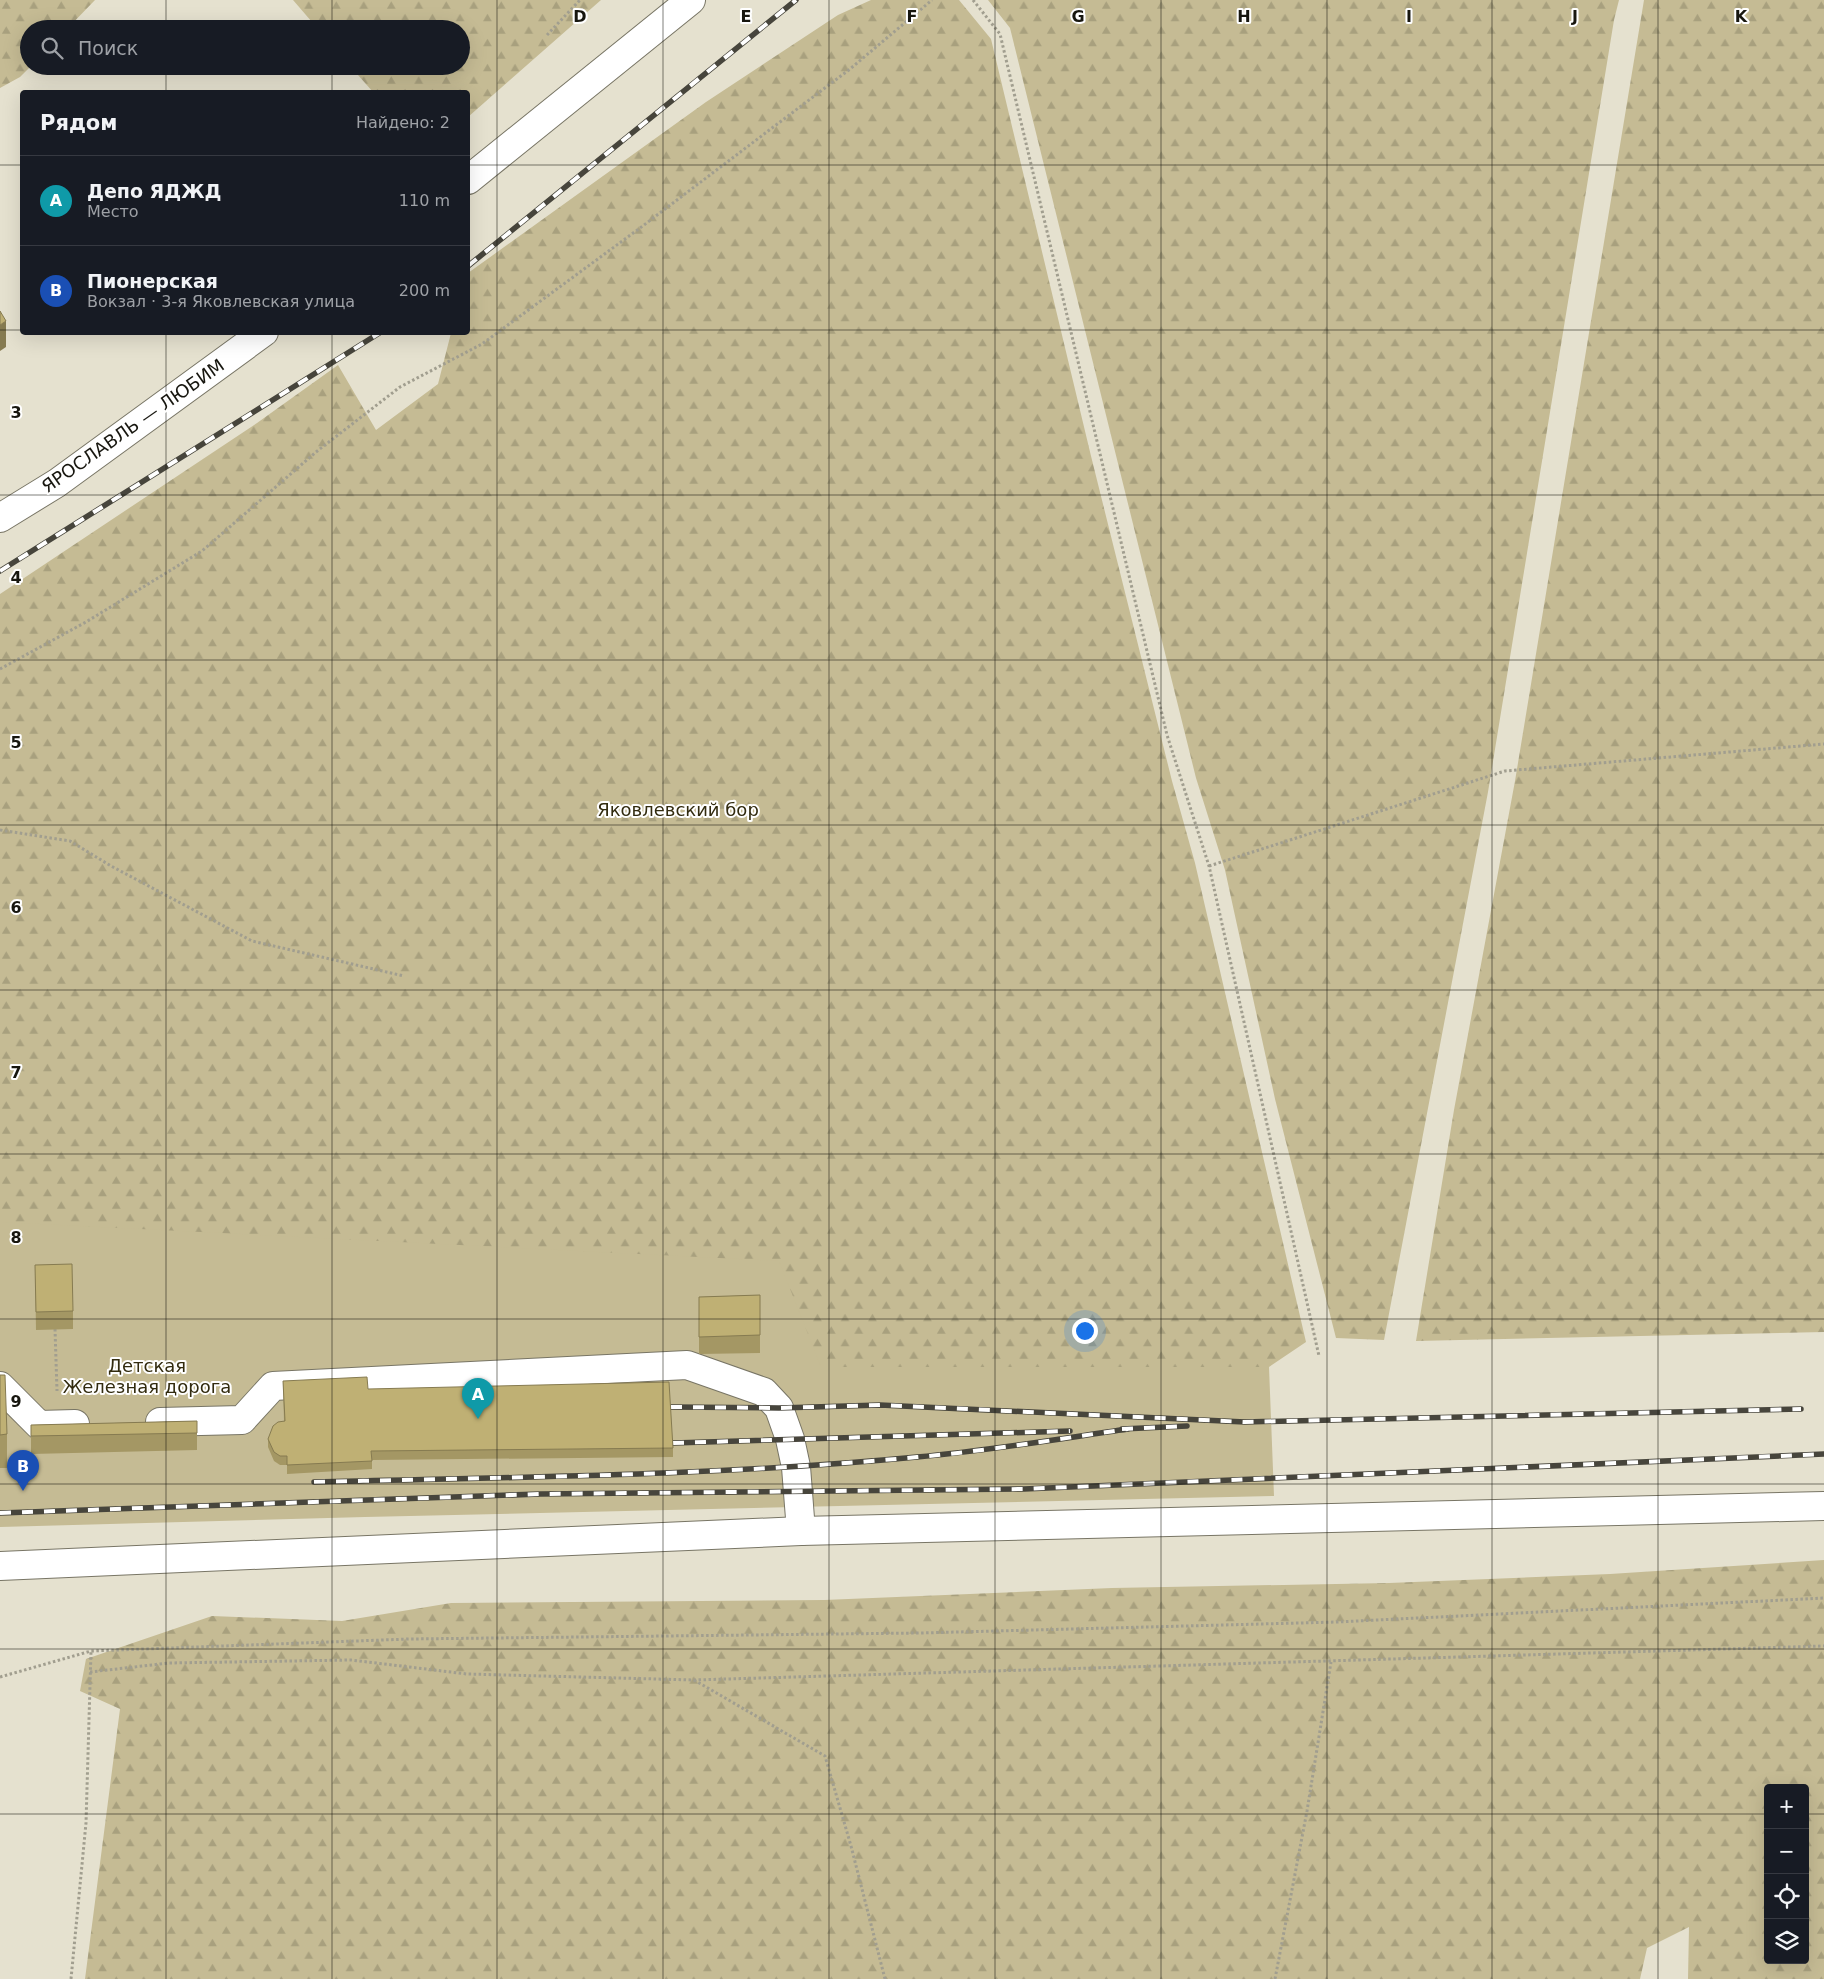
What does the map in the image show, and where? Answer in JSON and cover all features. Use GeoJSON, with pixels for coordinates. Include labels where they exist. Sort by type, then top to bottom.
{"type":"FeatureCollection","features":[{"type":"Feature","properties":{"kind":"street"},"geometry":{"type":"LineString","coordinates":[[470,178],[691,0]]}},
{"type":"Feature","properties":{"kind":"street","name":"ЯРОСЛАВЛЬ — ЛЮБИМ"},"geometry":{"type":"LineString","coordinates":[[0,518],[57,483],[260,335]]}},
{"type":"Feature","properties":{"kind":"street"},"geometry":{"type":"LineString","coordinates":[[136,1423],[242,1420],[273,1386],[687,1365],[764,1392],[779,1408],[790,1440],[796,1467],[801,1531]]}},
{"type":"Feature","properties":{"kind":"street"},"geometry":{"type":"LineString","coordinates":[[0,1386],[39,1425],[97,1424]]}},
{"type":"Feature","properties":{"kind":"street"},"geometry":{"type":"LineString","coordinates":[[0,1566],[801,1531],[1824,1506]]}},
{"type":"Feature","properties":{"kind":"path"},"geometry":{"type":"LineString","coordinates":[[547,35],[580,0]]}},
{"type":"Feature","properties":{"kind":"path"},"geometry":{"type":"LineString","coordinates":[[0,669],[86,622],[202,551],[316,452],[400,387],[482,344],[640,228],[850,69],[932,0]]}},
{"type":"Feature","properties":{"kind":"path"},"geometry":{"type":"LineString","coordinates":[[973,0],[1000,34],[1167,735],[1209,866],[1320,1356]]}},
{"type":"Feature","properties":{"kind":"path"},"geometry":{"type":"LineString","coordinates":[[1209,866],[1505,771],[1824,744]]}},
{"type":"Feature","properties":{"kind":"path"},"geometry":{"type":"LineString","coordinates":[[0,830],[70,841],[111,866],[252,941],[404,976]]}},
{"type":"Feature","properties":{"kind":"path"},"geometry":{"type":"LineString","coordinates":[[55,1329],[58,1425]]}},
{"type":"Feature","properties":{"kind":"path"},"geometry":{"type":"LineString","coordinates":[[0,1677],[91,1651],[409,1639],[920,1633],[1337,1622],[1824,1598]]}},
{"type":"Feature","properties":{"kind":"path"},"geometry":{"type":"LineString","coordinates":[[90,1672],[169,1663],[351,1660],[467,1674],[694,1680],[1824,1646]]}},
{"type":"Feature","properties":{"kind":"path"},"geometry":{"type":"LineString","coordinates":[[71,1979],[86,1823],[91,1651]]}},
{"type":"Feature","properties":{"kind":"path"},"geometry":{"type":"LineString","coordinates":[[1275,1979],[1307,1811],[1331,1662]]}},
{"type":"Feature","properties":{"kind":"path"},"geometry":{"type":"LineString","coordinates":[[694,1680],[825,1756],[854,1856],[885,1979]]}},
{"type":"Feature","properties":{"kind":"green space"},"geometry":{"type":"Polygon","coordinates":[[[0,0],[95,0],[76,20],[20,20],[20,75],[22,75],[0,88],[0,0]]]}},
{"type":"Feature","properties":{"kind":"green space"},"geometry":{"type":"Polygon","coordinates":[[[293,0],[601,0],[470,115],[470,90],[371,90],[358,75],[470,75],[470,20],[310,20],[293,0]]]}},
{"type":"Feature","properties":{"kind":"green space","name":"Яковлевский бор"},"geometry":{"type":"Polygon","coordinates":[[[871,0],[959,0],[991,39],[1091,456],[1172,781],[1195,863],[1306,1342],[1269,1367],[820,1367],[0,1235],[0,594],[257,423],[338,365],[376,430],[438,384],[450,335],[470,335],[470,272],[706,102],[838,15],[871,0]]]}},
{"type":"Feature","properties":{"kind":"green space"},"geometry":{"type":"Polygon","coordinates":[[[988,0],[1619,0],[1614,20],[1488,792],[1384,1340],[1336,1338],[1275,1099],[1225,870],[1196,778],[1010,28],[988,0]]]}},
{"type":"Feature","properties":{"kind":"green space"},"geometry":{"type":"Polygon","coordinates":[[[1644,0],[1824,0],[1824,1332],[1416,1341],[1454,1110],[1515,781],[1644,0]]]}},
{"type":"Feature","properties":{"kind":"green space","name":"Детская Железная дорога"},"geometry":{"type":"Polygon","coordinates":[[[0,1222],[779,1261],[821,1367],[1269,1367],[1274,1496],[0,1527],[0,1222]]]}},
{"type":"Feature","properties":{"kind":"green space"},"geometry":{"type":"Polygon","coordinates":[[[1824,1560],[1824,1979],[1688,1979],[1689,1927],[1647,1948],[1640,1979],[85,1979],[120,1709],[80,1691],[86,1659],[212,1616],[342,1621],[451,1603],[824,1600],[1112,1588],[1389,1583],[1610,1574],[1824,1560]]]}},
{"type":"Feature","properties":{"kind":"building"},"geometry":{"type":"Polygon","coordinates":[[[0,311],[6,321],[0,325],[0,311]]]}},
{"type":"Feature","properties":{"kind":"building"},"geometry":{"type":"Polygon","coordinates":[[[72,1264],[73,1311],[36,1312],[35,1265],[72,1264]]]}},
{"type":"Feature","properties":{"kind":"building"},"geometry":{"type":"Polygon","coordinates":[[[760,1295],[760,1335],[699,1337],[699,1297],[760,1295]]]}},
{"type":"Feature","properties":{"kind":"building"},"geometry":{"type":"Polygon","coordinates":[[[0,1375],[5,1375],[7,1434],[0,1435],[0,1375]]]}},
{"type":"Feature","properties":{"kind":"building"},"geometry":{"type":"Polygon","coordinates":[[[367,1377],[368,1389],[669,1382],[673,1448],[371,1451],[372,1461],[287,1465],[287,1456],[280,1456],[274,1452],[268,1439],[273,1426],[278,1422],[285,1421],[283,1381],[367,1377]]]}},
{"type":"Feature","properties":{"kind":"building"},"geometry":{"type":"Polygon","coordinates":[[[197,1421],[197,1433],[31,1436],[31,1425],[197,1421]]]}},
{"type":"Feature","properties":{"kind":"railway"},"geometry":{"type":"LineString","coordinates":[[470,264],[796,0]]}},
{"type":"Feature","properties":{"kind":"railway"},"geometry":{"type":"LineString","coordinates":[[0,571],[376,335]]}},
{"type":"Feature","properties":{"kind":"railway"},"geometry":{"type":"LineString","coordinates":[[671,1407],[779,1408],[880,1405],[1245,1422],[1801,1409]]}},
{"type":"Feature","properties":{"kind":"railway"},"geometry":{"type":"LineString","coordinates":[[1122,1429],[1187,1426]]}},
{"type":"Feature","properties":{"kind":"railway"},"geometry":{"type":"LineString","coordinates":[[314,1482],[616,1475],[766,1468],[917,1457],[1022,1445],[1128,1429]]}},
{"type":"Feature","properties":{"kind":"railway"},"geometry":{"type":"LineString","coordinates":[[673,1443],[1070,1431]]}},
{"type":"Feature","properties":{"kind":"railway"},"geometry":{"type":"LineString","coordinates":[[0,1513],[540,1494],[1024,1489],[1824,1454]]}},
{"type":"Feature","properties":{"kind":"place","name":"Депо ЯДЖД"},"geometry":{"type":"Point","coordinates":[478,1419]}},
{"type":"Feature","properties":{"kind":"place","name":"Пионерская"},"geometry":{"type":"Point","coordinates":[23,1491]}}]}
